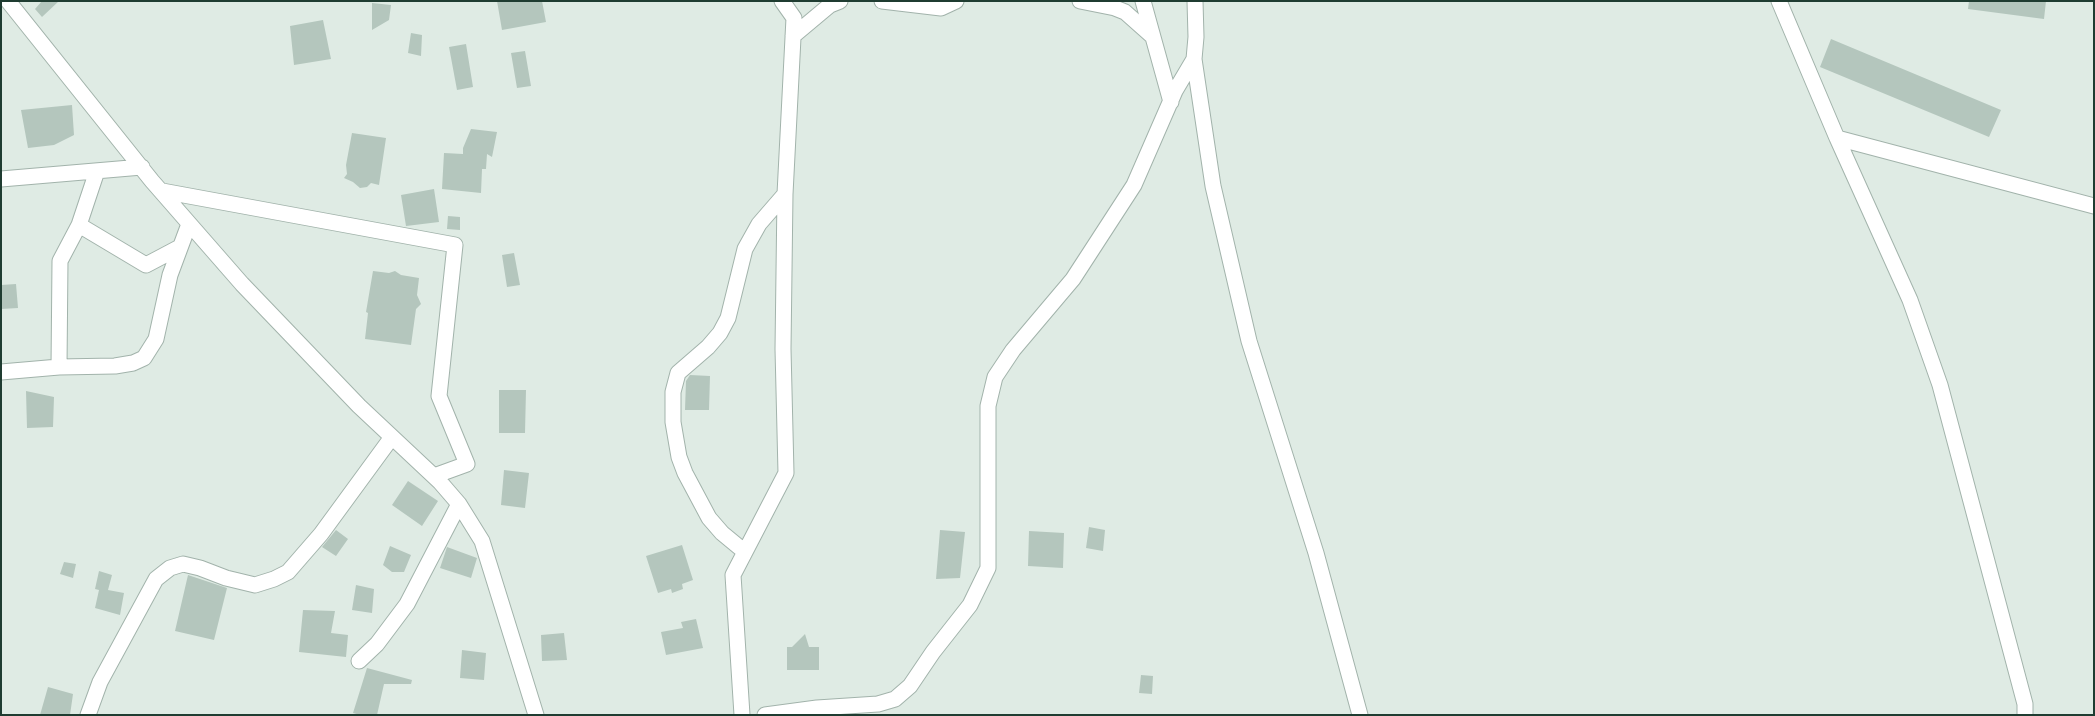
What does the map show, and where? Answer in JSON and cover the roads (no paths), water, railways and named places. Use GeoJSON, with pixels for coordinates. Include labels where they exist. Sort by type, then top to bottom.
{"type":"FeatureCollection","features":[{"type":"Feature","properties":{"kind":"street"},"geometry":{"type":"LineString","coordinates":[[8,1],[142,167],[249,291],[359,406],[434,476],[459,504],[482,541],[536,715]]}},
{"type":"Feature","properties":{"kind":"street"},"geometry":{"type":"LineString","coordinates":[[742,715],[734,575],[744,552],[778,493],[786,474],[783,349],[785,194],[794,18],[782,1]]}},
{"type":"Feature","properties":{"kind":"street"},"geometry":{"type":"LineString","coordinates":[[793,36],[830,5],[840,1]]}},
{"type":"Feature","properties":{"kind":"street"},"geometry":{"type":"LineString","coordinates":[[882,1],[941,8],[956,1]]}},
{"type":"Feature","properties":{"kind":"street"},"geometry":{"type":"LineString","coordinates":[[1080,1],[1125,12],[1152,36]]}},
{"type":"Feature","properties":{"kind":"street"},"geometry":{"type":"LineString","coordinates":[[1143,1],[1171,102]]}},
{"type":"Feature","properties":{"kind":"street"},"geometry":{"type":"LineString","coordinates":[[1195,1],[1196,37],[1194,59],[1213,186],[1249,341],[1316,553],[1360,715]]}},
{"type":"Feature","properties":{"kind":"street"},"geometry":{"type":"LineString","coordinates":[[1779,1],[1837,138],[1910,300],[1940,385],[2025,704],[2025,715]]}},
{"type":"Feature","properties":{"kind":"street"},"geometry":{"type":"LineString","coordinates":[[765,715],[817,708],[878,704],[895,699],[910,686],[933,652],[970,605],[988,568],[988,406],[995,377],[1013,350],[1073,279],[1134,185],[1171,102],[1194,59]]}},
{"type":"Feature","properties":{"kind":"street"},"geometry":{"type":"LineString","coordinates":[[1837,138],[2094,206]]}},
{"type":"Feature","properties":{"kind":"street"},"geometry":{"type":"LineString","coordinates":[[1,179],[142,167]]}},
{"type":"Feature","properties":{"kind":"street"},"geometry":{"type":"LineString","coordinates":[[59,367],[60,261],[79,225],[97,171]]}},
{"type":"Feature","properties":{"kind":"street"},"geometry":{"type":"LineString","coordinates":[[162,191],[455,246],[438,396],[466,464],[434,476]]}},
{"type":"Feature","properties":{"kind":"street"},"geometry":{"type":"LineString","coordinates":[[744,552],[722,533],[709,518],[685,473],[679,457],[673,422],[673,392],[678,373],[720,333],[728,318],[744,249],[759,224],[785,194]]}},
{"type":"Feature","properties":{"kind":"street"},"geometry":{"type":"LineString","coordinates":[[1,372],[59,367],[116,366],[133,363],[144,358],[156,339],[170,275],[190,224]]}},
{"type":"Feature","properties":{"kind":"street"},"geometry":{"type":"LineString","coordinates":[[79,225],[146,265],[180,247]]}},
{"type":"Feature","properties":{"kind":"street"},"geometry":{"type":"LineString","coordinates":[[88,715],[100,682],[156,579],[170,568],[183,564],[255,585],[288,572],[321,534],[392,437]]}},
{"type":"Feature","properties":{"kind":"street"},"geometry":{"type":"LineString","coordinates":[[359,661],[377,644],[407,604],[459,504]]}}]}
